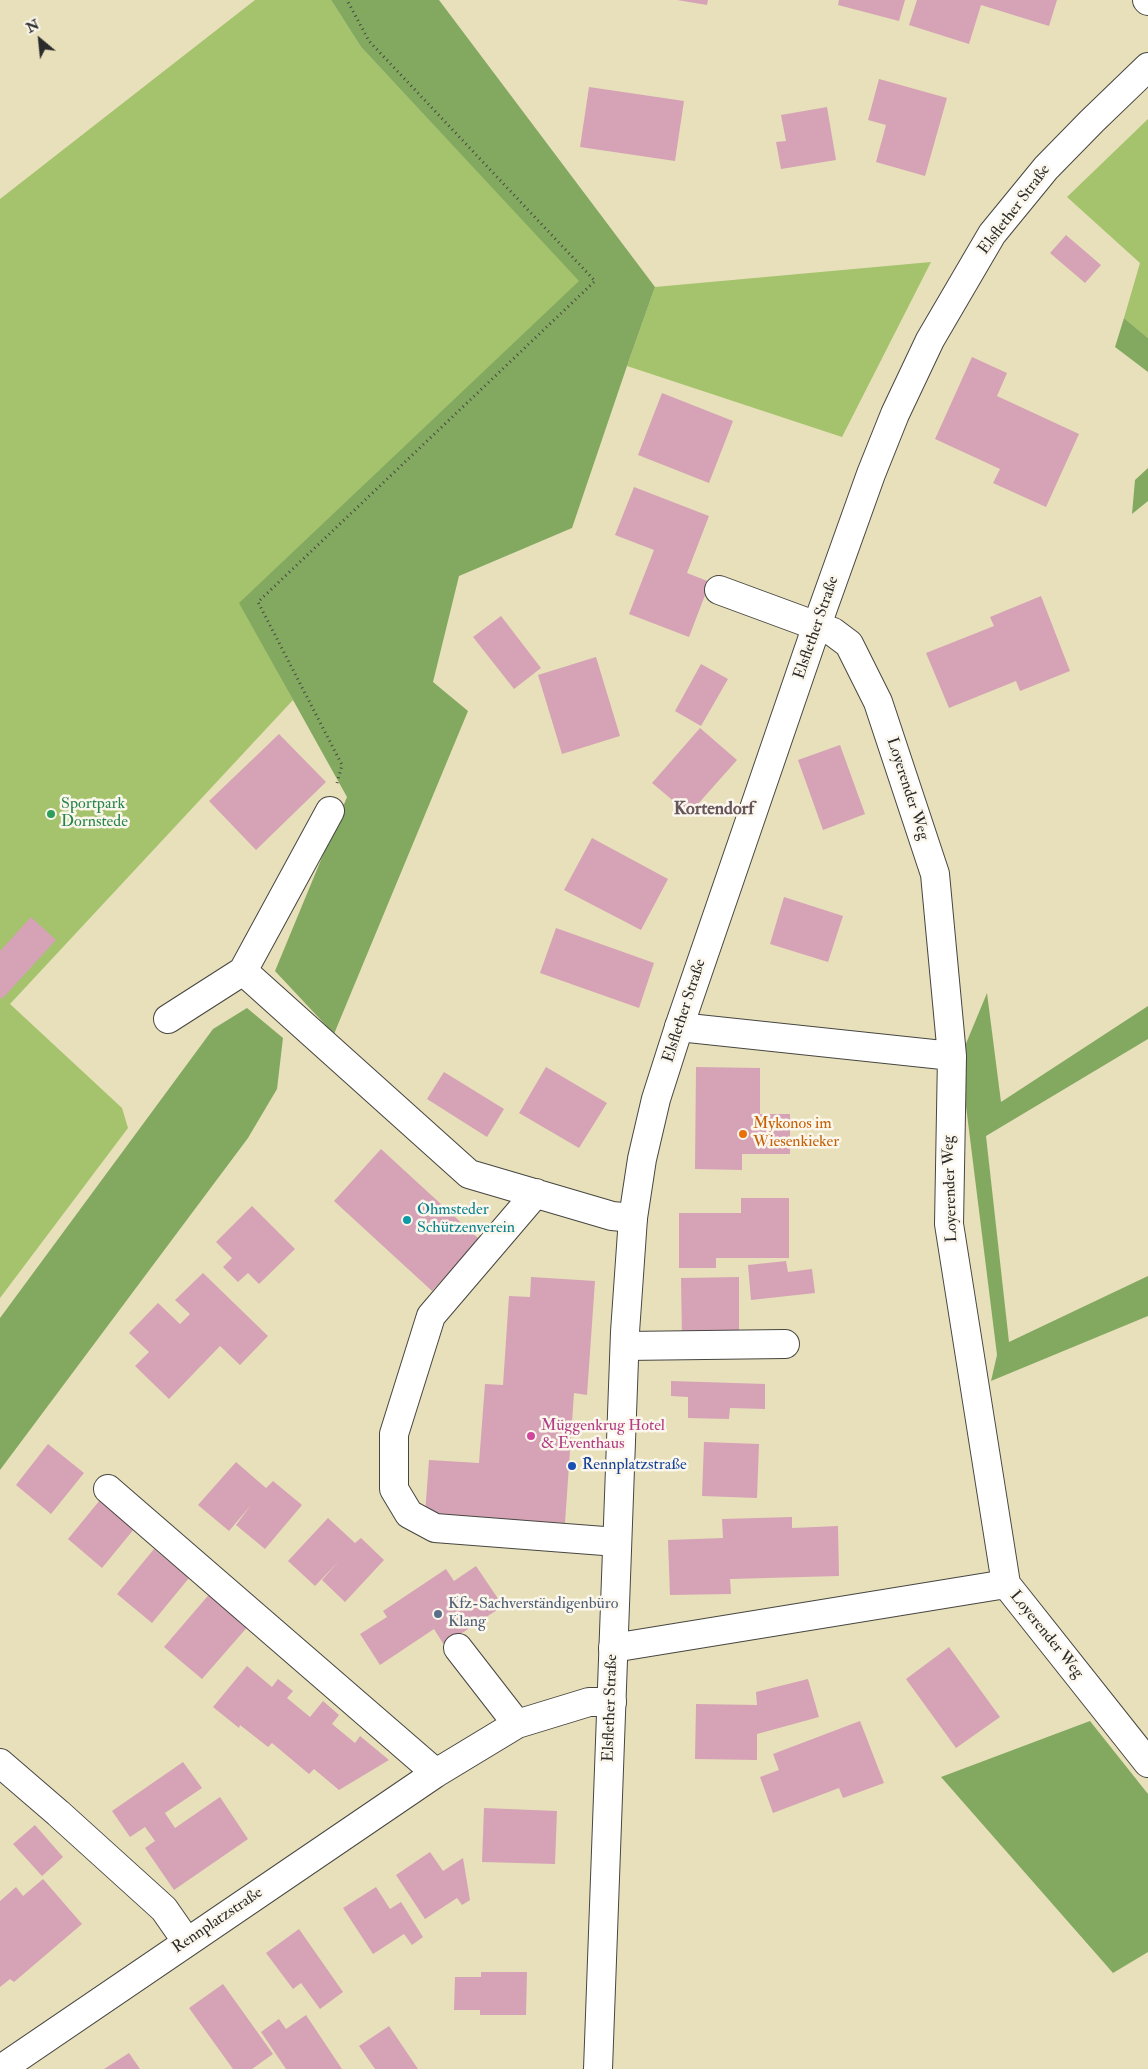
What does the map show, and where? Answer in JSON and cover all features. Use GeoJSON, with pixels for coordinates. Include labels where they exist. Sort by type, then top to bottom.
{"type":"FeatureCollection","features":[{"type":"Feature","properties":{"kind":"street","name":"Elsflether Straße"},"geometry":{"type":"LineString","coordinates":[[598,2069],[625,1346],[634,1218],[646,1142],[656,1100],[679,1027],[817,625],[871,474],[895,414],[930,340],[992,234],[1046,168],[1148,67]]}},
{"type":"Feature","properties":{"kind":"street","name":"Loyerender Weg"},"geometry":{"type":"LineString","coordinates":[[719,590],[833,632],[849,644],[878,702],[935,874],[952,1056],[949,1224],[1006,1584],[1148,1763]]}},
{"type":"Feature","properties":{"kind":"street"},"geometry":{"type":"LineString","coordinates":[[168,1019],[243,971],[330,811]]}},
{"type":"Feature","properties":{"kind":"street"},"geometry":{"type":"LineString","coordinates":[[243,971],[469,1174],[612,1216],[634,1218]]}},
{"type":"Feature","properties":{"kind":"street"},"geometry":{"type":"LineString","coordinates":[[679,1027],[952,1056]]}},
{"type":"Feature","properties":{"kind":"street"},"geometry":{"type":"LineString","coordinates":[[536,1193],[431,1316],[394,1434],[394,1488],[410,1514],[435,1528],[617,1542]]}},
{"type":"Feature","properties":{"kind":"street"},"geometry":{"type":"LineString","coordinates":[[625,1346],[785,1344]]}},
{"type":"Feature","properties":{"kind":"street"},"geometry":{"type":"LineString","coordinates":[[108,1489],[436,1773]]}},
{"type":"Feature","properties":{"kind":"street"},"geometry":{"type":"LineString","coordinates":[[613,1648],[1006,1584]]}},
{"type":"Feature","properties":{"kind":"street"},"geometry":{"type":"LineString","coordinates":[[458,1648],[517,1724]]}},
{"type":"Feature","properties":{"kind":"street","name":"Rennplatzstraße"},"geometry":{"type":"LineString","coordinates":[[1,2069],[436,1773],[517,1724],[589,1702],[612,1702]]}},
{"type":"Feature","properties":{"kind":"street"},"geometry":{"type":"LineString","coordinates":[[0,1764],[58,1813],[164,1909],[187,1942]]}},
{"type":"Feature","properties":{"kind":"path"},"geometry":{"type":"LineString","coordinates":[[330,811],[342,765],[258,602],[595,280],[369,41],[347,0]]}},
{"type":"Feature","properties":{"kind":"green space"},"geometry":{"type":"Polygon","coordinates":[[[255,0],[331,0],[361,47],[580,281],[240,603],[293,700],[10,1004],[122,1108],[128,1128],[0,1298],[0,199],[255,0]]]}},
{"type":"Feature","properties":{"kind":"green space"},"geometry":{"type":"Polygon","coordinates":[[[331,0],[439,0],[655,287],[572,528],[459,576],[433,682],[468,711],[334,1034],[275,971],[347,797],[239,603],[579,281],[361,47],[331,0]]]}},
{"type":"Feature","properties":{"kind":"green space"},"geometry":{"type":"Polygon","coordinates":[[[1148,119],[1148,338],[1124,318],[1140,263],[1067,197],[1148,119]]]}},
{"type":"Feature","properties":{"kind":"green space"},"geometry":{"type":"Polygon","coordinates":[[[931,262],[842,437],[627,366],[655,287],[931,262]]]}},
{"type":"Feature","properties":{"kind":"green space"},"geometry":{"type":"Polygon","coordinates":[[[1124,318],[1148,338],[1148,372],[1115,347],[1124,318]]]}},
{"type":"Feature","properties":{"kind":"green space"},"geometry":{"type":"Polygon","coordinates":[[[1148,468],[1148,501],[1132,514],[1135,480],[1148,468]]]}},
{"type":"Feature","properties":{"kind":"green space"},"geometry":{"type":"Polygon","coordinates":[[[987,993],[1001,1102],[1148,1006],[1148,1039],[986,1136],[1009,1342],[1148,1276],[1148,1316],[991,1381],[997,1355],[960,1058],[987,993]]]}},
{"type":"Feature","properties":{"kind":"green space"},"geometry":{"type":"Polygon","coordinates":[[[247,1008],[283,1038],[277,1089],[248,1138],[0,1470],[0,1318],[213,1029],[247,1008]]]}},
{"type":"Feature","properties":{"kind":"green space"},"geometry":{"type":"Polygon","coordinates":[[[1090,1721],[1148,1794],[1148,1952],[1113,1973],[941,1777],[1090,1721]]]}},
{"type":"Feature","properties":{"kind":"building"},"geometry":{"type":"Polygon","coordinates":[[[677,0],[708,0],[707,5],[677,0]]]}},
{"type":"Feature","properties":{"kind":"building"},"geometry":{"type":"Polygon","coordinates":[[[839,0],[905,0],[899,21],[838,5],[839,0]]]}},
{"type":"Feature","properties":{"kind":"building"},"geometry":{"type":"Polygon","coordinates":[[[917,0],[1057,0],[1049,26],[981,5],[969,44],[909,25],[917,0]]]}},
{"type":"Feature","properties":{"kind":"building"},"geometry":{"type":"Polygon","coordinates":[[[879,79],[947,98],[925,176],[876,162],[886,125],[868,120],[879,79]]]}},
{"type":"Feature","properties":{"kind":"building"},"geometry":{"type":"Polygon","coordinates":[[[589,87],[684,101],[675,161],[580,147],[589,87]]]}},
{"type":"Feature","properties":{"kind":"building"},"geometry":{"type":"Polygon","coordinates":[[[827,107],[836,160],[781,169],[776,142],[786,141],[781,115],[827,107]]]}},
{"type":"Feature","properties":{"kind":"building"},"geometry":{"type":"Polygon","coordinates":[[[1066,235],[1101,265],[1085,283],[1050,253],[1066,235]]]}},
{"type":"Feature","properties":{"kind":"building"},"geometry":{"type":"Polygon","coordinates":[[[972,357],[1007,373],[997,396],[1079,434],[1046,507],[993,483],[1000,469],[935,439],[972,357]]]}},
{"type":"Feature","properties":{"kind":"building"},"geometry":{"type":"Polygon","coordinates":[[[662,393],[733,421],[709,483],[638,455],[662,393]]]}},
{"type":"Feature","properties":{"kind":"building"},"geometry":{"type":"Polygon","coordinates":[[[634,487],[709,516],[687,573],[710,582],[689,637],[629,614],[654,550],[615,535],[634,487]]]}},
{"type":"Feature","properties":{"kind":"building"},"geometry":{"type":"Polygon","coordinates":[[[1041,596],[1070,671],[1020,691],[1016,681],[949,708],[926,653],[994,626],[990,617],[1041,596]]]}},
{"type":"Feature","properties":{"kind":"building"},"geometry":{"type":"Polygon","coordinates":[[[501,616],[541,668],[514,689],[473,637],[501,616]]]}},
{"type":"Feature","properties":{"kind":"building"},"geometry":{"type":"Polygon","coordinates":[[[596,657],[620,736],[562,754],[538,675],[596,657]]]}},
{"type":"Feature","properties":{"kind":"building"},"geometry":{"type":"Polygon","coordinates":[[[701,664],[728,679],[701,726],[675,711],[701,664]]]}},
{"type":"Feature","properties":{"kind":"building"},"geometry":{"type":"Polygon","coordinates":[[[700,728],[737,760],[689,814],[652,783],[700,728]]]}},
{"type":"Feature","properties":{"kind":"building"},"geometry":{"type":"Polygon","coordinates":[[[279,734],[326,782],[256,850],[209,801],[279,734]]]}},
{"type":"Feature","properties":{"kind":"building"},"geometry":{"type":"Polygon","coordinates":[[[840,745],[865,814],[823,830],[798,760],[840,745]]]}},
{"type":"Feature","properties":{"kind":"building"},"geometry":{"type":"Polygon","coordinates":[[[592,838],[668,879],[641,930],[564,890],[592,838]]]}},
{"type":"Feature","properties":{"kind":"building"},"geometry":{"type":"Polygon","coordinates":[[[784,897],[843,916],[828,962],[770,944],[784,897]]]}},
{"type":"Feature","properties":{"kind":"building"},"geometry":{"type":"Polygon","coordinates":[[[31,917],[56,940],[2,999],[0,997],[0,951],[31,917]]]}},
{"type":"Feature","properties":{"kind":"building"},"geometry":{"type":"Polygon","coordinates":[[[556,928],[654,963],[639,1008],[540,973],[556,928]]]}},
{"type":"Feature","properties":{"kind":"building"},"geometry":{"type":"Polygon","coordinates":[[[546,1067],[607,1103],[579,1148],[519,1113],[546,1067]]]}},
{"type":"Feature","properties":{"kind":"building","name":"Mykonos im Wiesenkieker"},"geometry":{"type":"Polygon","coordinates":[[[696,1067],[760,1068],[760,1114],[790,1114],[790,1154],[742,1154],[742,1170],[695,1169],[696,1067]]]}},
{"type":"Feature","properties":{"kind":"building"},"geometry":{"type":"Polygon","coordinates":[[[444,1072],[504,1109],[487,1137],[427,1099],[444,1072]]]}},
{"type":"Feature","properties":{"kind":"building","name":"Ohmsteder Schützenverein"},"geometry":{"type":"Polygon","coordinates":[[[381,1149],[479,1239],[432,1291],[334,1201],[381,1149]]]}},
{"type":"Feature","properties":{"kind":"building"},"geometry":{"type":"Polygon","coordinates":[[[741,1198],[789,1198],[789,1258],[716,1258],[716,1268],[679,1268],[679,1213],[741,1213],[741,1198]]]}},
{"type":"Feature","properties":{"kind":"building"},"geometry":{"type":"Polygon","coordinates":[[[252,1206],[295,1249],[259,1284],[248,1273],[238,1282],[223,1267],[232,1258],[216,1242],[252,1206]]]}},
{"type":"Feature","properties":{"kind":"building"},"geometry":{"type":"Polygon","coordinates":[[[786,1261],[788,1272],[812,1269],[815,1293],[751,1300],[748,1265],[786,1261]]]}},
{"type":"Feature","properties":{"kind":"building"},"geometry":{"type":"Polygon","coordinates":[[[203,1273],[268,1336],[240,1365],[220,1346],[169,1399],[135,1366],[149,1352],[129,1333],[158,1303],[180,1324],[190,1314],[175,1300],[203,1273]]]}},
{"type":"Feature","properties":{"kind":"building"},"geometry":{"type":"Polygon","coordinates":[[[531,1277],[595,1281],[587,1395],[574,1393],[565,1523],[425,1514],[429,1460],[479,1463],[485,1384],[503,1385],[509,1296],[530,1297],[531,1277]]]}},
{"type":"Feature","properties":{"kind":"building"},"geometry":{"type":"Polygon","coordinates":[[[739,1277],[739,1338],[682,1339],[681,1278],[739,1277]]]}},
{"type":"Feature","properties":{"kind":"building"},"geometry":{"type":"Polygon","coordinates":[[[671,1381],[765,1384],[765,1409],[730,1408],[729,1419],[688,1418],[688,1397],[671,1396],[671,1381]]]}},
{"type":"Feature","properties":{"kind":"building"},"geometry":{"type":"Polygon","coordinates":[[[704,1442],[759,1444],[757,1498],[702,1496],[704,1442]]]}},
{"type":"Feature","properties":{"kind":"building"},"geometry":{"type":"Polygon","coordinates":[[[48,1444],[84,1473],[51,1514],[16,1485],[48,1444]]]}},
{"type":"Feature","properties":{"kind":"building"},"geometry":{"type":"Polygon","coordinates":[[[236,1462],[266,1488],[273,1481],[302,1505],[265,1549],[236,1525],[251,1505],[229,1531],[198,1505],[236,1462]]]}},
{"type":"Feature","properties":{"kind":"building"},"geometry":{"type":"Polygon","coordinates":[[[100,1500],[134,1529],[102,1568],[68,1539],[100,1500]]]}},
{"type":"Feature","properties":{"kind":"building"},"geometry":{"type":"Polygon","coordinates":[[[792,1517],[792,1528],[838,1526],[839,1576],[730,1579],[731,1594],[670,1595],[668,1540],[723,1538],[722,1519],[792,1517]]]}},
{"type":"Feature","properties":{"kind":"building"},"geometry":{"type":"Polygon","coordinates":[[[328,1518],[355,1543],[361,1538],[384,1560],[345,1602],[322,1580],[339,1561],[315,1586],[288,1561],[328,1518]]]}},
{"type":"Feature","properties":{"kind":"building"},"geometry":{"type":"Polygon","coordinates":[[[154,1549],[189,1578],[152,1623],[117,1594],[154,1549]]]}},
{"type":"Feature","properties":{"kind":"building","name":"Kfz-Sachverständigenbüro Klang"},"geometry":{"type":"Polygon","coordinates":[[[476,1566],[503,1606],[444,1645],[434,1629],[380,1665],[360,1634],[387,1617],[383,1611],[446,1569],[454,1581],[476,1566]]]}},
{"type":"Feature","properties":{"kind":"building"},"geometry":{"type":"Polygon","coordinates":[[[212,1591],[250,1624],[202,1679],[164,1647],[212,1591]]]}},
{"type":"Feature","properties":{"kind":"building"},"geometry":{"type":"Polygon","coordinates":[[[949,1647],[1000,1717],[956,1748],[906,1679],[949,1647]]]}},
{"type":"Feature","properties":{"kind":"building"},"geometry":{"type":"Polygon","coordinates":[[[247,1666],[272,1687],[278,1679],[293,1691],[287,1698],[310,1717],[323,1701],[339,1715],[332,1724],[355,1743],[360,1736],[389,1760],[339,1790],[314,1769],[309,1774],[272,1743],[268,1747],[240,1725],[239,1728],[213,1707],[247,1666]]]}},
{"type":"Feature","properties":{"kind":"building"},"geometry":{"type":"Polygon","coordinates":[[[808,1679],[819,1717],[757,1734],[757,1760],[695,1759],[696,1704],[757,1705],[756,1692],[808,1679]]]}},
{"type":"Feature","properties":{"kind":"building"},"geometry":{"type":"Polygon","coordinates":[[[860,1721],[884,1783],[843,1798],[839,1788],[773,1813],[760,1777],[779,1770],[773,1754],[860,1721]]]}},
{"type":"Feature","properties":{"kind":"building"},"geometry":{"type":"Polygon","coordinates":[[[183,1762],[202,1788],[165,1813],[175,1828],[220,1797],[248,1839],[174,1890],[145,1848],[155,1841],[145,1827],[130,1837],[112,1811],[183,1762]]]}},
{"type":"Feature","properties":{"kind":"building"},"geometry":{"type":"Polygon","coordinates":[[[484,1808],[557,1811],[555,1864],[482,1862],[484,1808]]]}},
{"type":"Feature","properties":{"kind":"building"},"geometry":{"type":"Polygon","coordinates":[[[35,1825],[63,1857],[42,1876],[13,1844],[35,1825]]]}},
{"type":"Feature","properties":{"kind":"building"},"geometry":{"type":"Polygon","coordinates":[[[430,1852],[443,1871],[463,1858],[470,1900],[462,1905],[457,1898],[425,1919],[396,1875],[430,1852]]]}},
{"type":"Feature","properties":{"kind":"building"},"geometry":{"type":"Polygon","coordinates":[[[43,1879],[82,1924],[14,1982],[10,1979],[0,1987],[0,1901],[16,1887],[23,1896],[43,1879]]]}},
{"type":"Feature","properties":{"kind":"building"},"geometry":{"type":"Polygon","coordinates":[[[376,1887],[390,1909],[401,1902],[423,1937],[412,1945],[404,1934],[373,1954],[343,1908],[376,1887]]]}},
{"type":"Feature","properties":{"kind":"building"},"geometry":{"type":"Polygon","coordinates":[[[299,1929],[343,1992],[320,2009],[301,1983],[293,1989],[266,1953],[299,1929]]]}},
{"type":"Feature","properties":{"kind":"building"},"geometry":{"type":"Polygon","coordinates":[[[481,1972],[527,1972],[526,2015],[480,2015],[480,2010],[454,2010],[455,1977],[481,1977],[481,1972]]]}},
{"type":"Feature","properties":{"kind":"building"},"geometry":{"type":"Polygon","coordinates":[[[223,1984],[273,2054],[252,2069],[233,2069],[189,2008],[223,1984]]]}},
{"type":"Feature","properties":{"kind":"building"},"geometry":{"type":"Polygon","coordinates":[[[306,2015],[342,2069],[286,2069],[261,2032],[279,2019],[286,2029],[306,2015]]]}},
{"type":"Feature","properties":{"kind":"building"},"geometry":{"type":"Polygon","coordinates":[[[389,2026],[418,2069],[375,2069],[359,2046],[389,2026]]]}},
{"type":"Feature","properties":{"kind":"building"},"geometry":{"type":"Polygon","coordinates":[[[129,2053],[140,2069],[104,2069],[129,2053]]]}},
{"type":"Feature","properties":{"kind":"place","name":"Sportpark Dornstede"},"geometry":{"type":"Point","coordinates":[51,814]}},
{"type":"Feature","properties":{"kind":"place","name":"Mykonos im Wiesenkieker"},"geometry":{"type":"Point","coordinates":[743,1134]}},
{"type":"Feature","properties":{"kind":"place","name":"Ohmsteder Schützenverein"},"geometry":{"type":"Point","coordinates":[407,1220]}},
{"type":"Feature","properties":{"kind":"place","name":"Müggenkrug Hotel & Eventhaus"},"geometry":{"type":"Point","coordinates":[531,1436]}},
{"type":"Feature","properties":{"kind":"place","name":"Rennplatzstraße"},"geometry":{"type":"Point","coordinates":[572,1466]}},
{"type":"Feature","properties":{"kind":"place","name":"Kfz-Sachverständigenbüro Klang"},"geometry":{"type":"Point","coordinates":[438,1614]}},
{"type":"Feature","properties":{"kind":"district","name":"Kortendorf"},"geometry":{"type":"Point","coordinates":[714,810]}}]}
